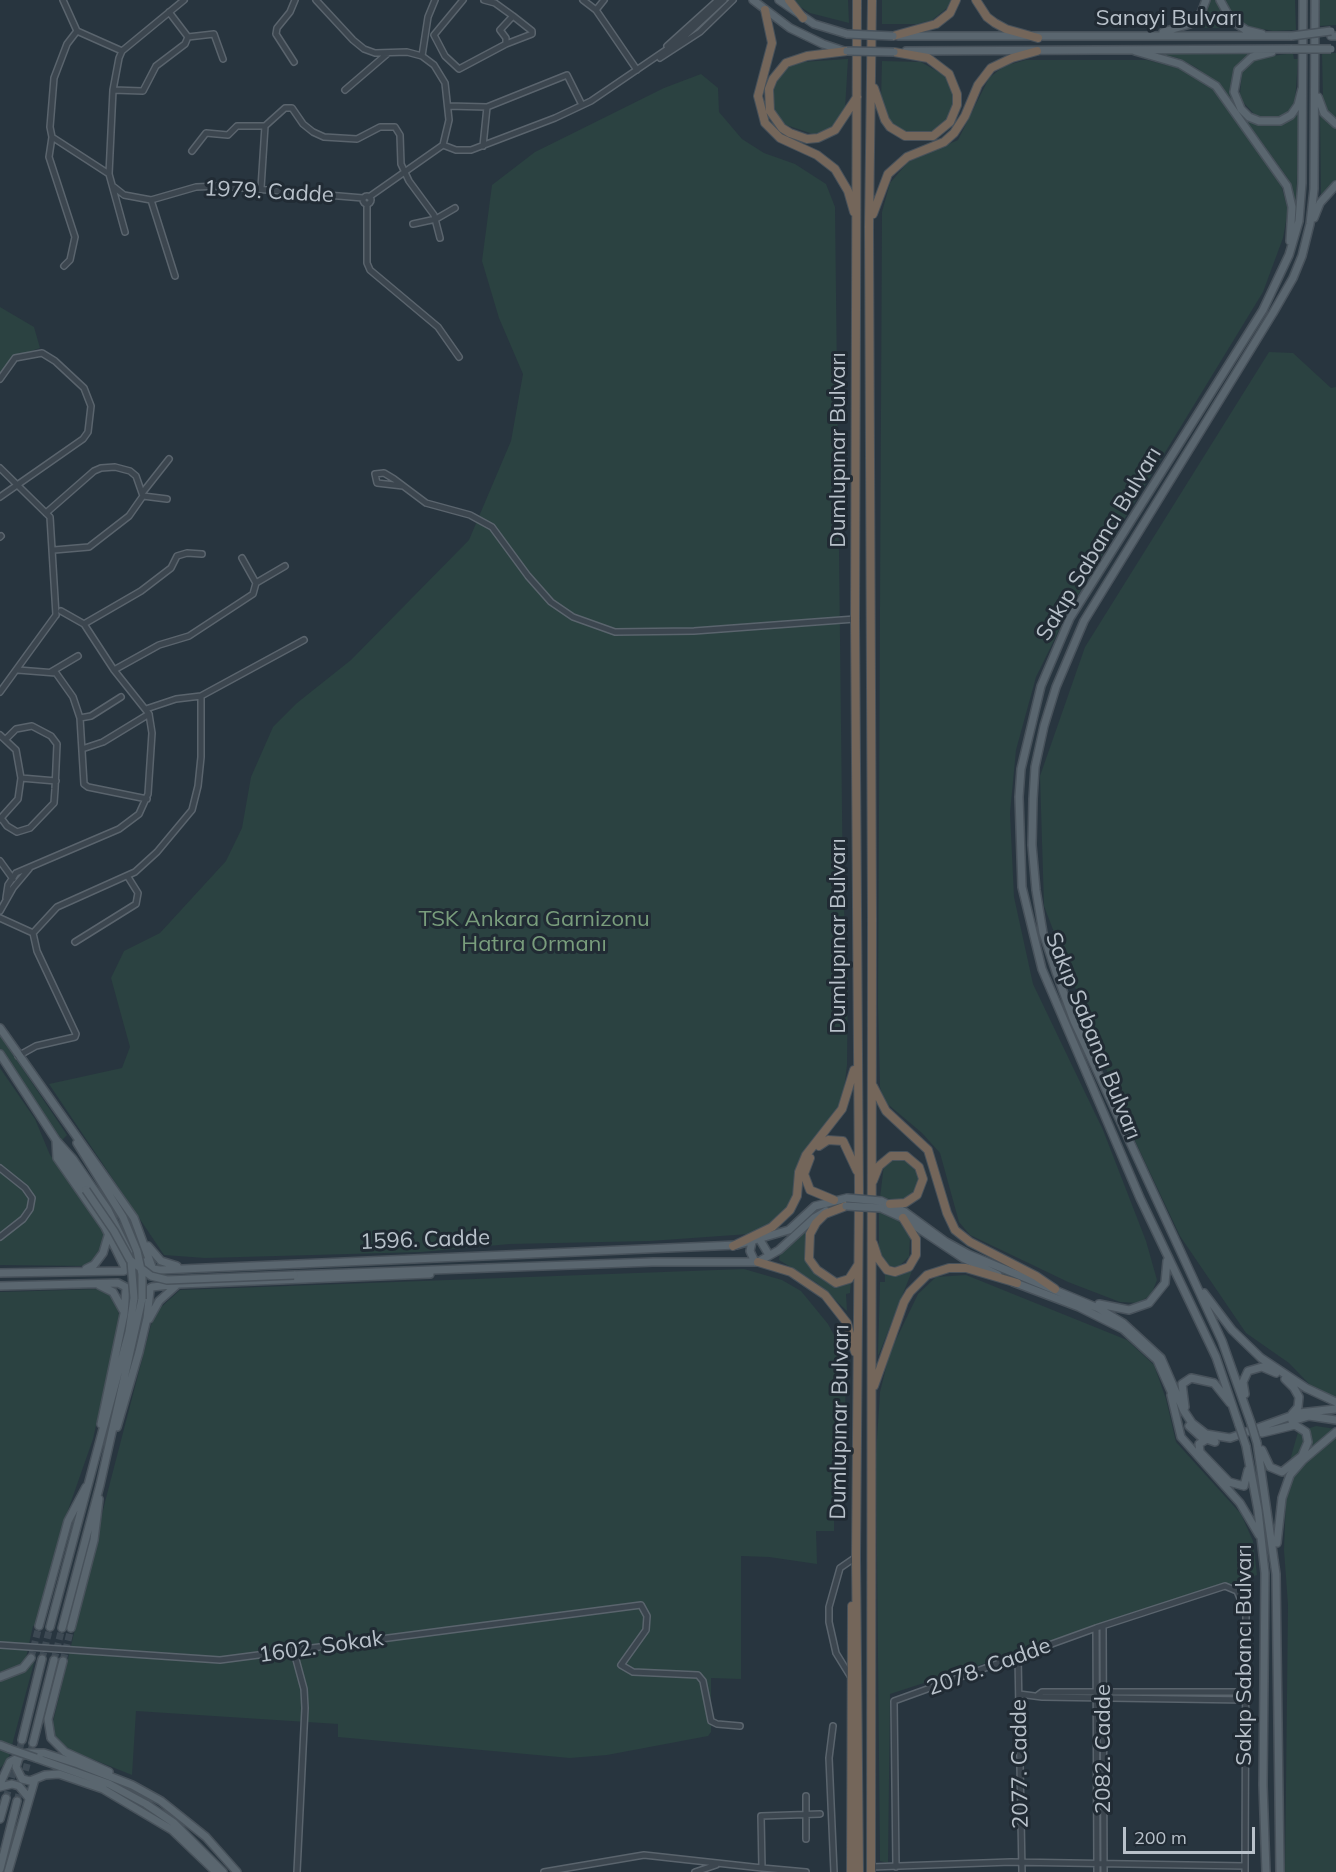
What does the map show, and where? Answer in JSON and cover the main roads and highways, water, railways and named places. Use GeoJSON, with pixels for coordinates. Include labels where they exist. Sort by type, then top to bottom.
{"type":"FeatureCollection","features":[{"type":"Feature","properties":{"kind":"highway"},"geometry":{"type":"LineString","coordinates":[[789,0],[804,18]]}},
{"type":"Feature","properties":{"kind":"highway","name":"Dumlupınar Bulvarı"},"geometry":{"type":"LineString","coordinates":[[852,1871],[859,1372],[855,619],[857,0]]}},
{"type":"Feature","properties":{"kind":"highway"},"geometry":{"type":"LineString","coordinates":[[893,36],[916,32],[936,24],[950,13],[956,0]]}},
{"type":"Feature","properties":{"kind":"highway"},"geometry":{"type":"LineString","coordinates":[[976,0],[995,23],[1038,38]]}},
{"type":"Feature","properties":{"kind":"highway","name":"Dumlupınar Bulvarı"},"geometry":{"type":"LineString","coordinates":[[871,1870],[869,227],[872,1]]}},
{"type":"Feature","properties":{"kind":"highway"},"geometry":{"type":"LineString","coordinates":[[765,10],[772,43],[758,96],[761,115],[771,132],[818,155],[835,169],[848,190],[857,229]]}},
{"type":"Feature","properties":{"kind":"highway"},"geometry":{"type":"LineString","coordinates":[[846,51],[807,56],[786,63],[773,79],[769,89],[771,111],[782,128],[789,133],[807,139],[818,138],[835,130],[857,96]]}},
{"type":"Feature","properties":{"kind":"highway"},"geometry":{"type":"LineString","coordinates":[[869,227],[882,182],[892,169],[907,157],[944,142],[954,133],[965,116],[978,84],[991,68],[1012,58],[1037,51]]}},
{"type":"Feature","properties":{"kind":"highway"},"geometry":{"type":"LineString","coordinates":[[871,77],[880,112],[896,132],[905,136],[923,138],[942,131],[950,122],[957,105],[957,94],[950,74],[928,58],[894,52]]}},
{"type":"Feature","properties":{"kind":"highway"},"geometry":{"type":"LineString","coordinates":[[733,1245],[772,1227],[790,1210],[797,1196],[799,1172],[806,1155],[834,1120],[847,1099],[857,1048]]}},
{"type":"Feature","properties":{"kind":"highway"},"geometry":{"type":"LineString","coordinates":[[871,1082],[886,1111],[928,1150],[947,1214],[955,1230],[964,1238],[1041,1279],[1054,1289]]}},
{"type":"Feature","properties":{"kind":"highway"},"geometry":{"type":"LineString","coordinates":[[834,1200],[815,1195],[805,1178],[809,1160],[822,1142],[835,1138],[843,1141],[859,1177]]}},
{"type":"Feature","properties":{"kind":"highway"},"geometry":{"type":"LineString","coordinates":[[871,1191],[876,1173],[887,1157],[899,1155],[911,1159],[922,1173],[920,1190],[905,1203],[884,1204]]}},
{"type":"Feature","properties":{"kind":"highway"},"geometry":{"type":"LineString","coordinates":[[847,1202],[816,1223],[810,1234],[809,1259],[822,1275],[836,1283],[849,1279],[858,1264]]}},
{"type":"Feature","properties":{"kind":"highway"},"geometry":{"type":"LineString","coordinates":[[871,1236],[882,1266],[895,1272],[904,1270],[914,1260],[916,1239],[903,1218]]}},
{"type":"Feature","properties":{"kind":"highway"},"geometry":{"type":"LineString","coordinates":[[756,1262],[793,1273],[830,1300],[850,1330],[859,1372]]}},
{"type":"Feature","properties":{"kind":"highway"},"geometry":{"type":"LineString","coordinates":[[871,1396],[904,1302],[910,1292],[927,1275],[949,1268],[966,1268],[1017,1283]]}},
{"type":"Feature","properties":{"kind":"highway"},"geometry":{"type":"LineString","coordinates":[[852,1871],[852,1578],[856,1557]]}},
{"type":"Feature","properties":{"kind":"main road","name":"Sanayi Bulvarı"},"geometry":{"type":"LineString","coordinates":[[753,0],[806,37],[846,51],[1334,49]]}},
{"type":"Feature","properties":{"kind":"main road","name":"Sanayi Bulvarı"},"geometry":{"type":"LineString","coordinates":[[779,0],[804,18],[827,29],[847,34],[1038,38],[1150,34],[1273,37],[1334,33]]}},
{"type":"Feature","properties":{"kind":"main road"},"geometry":{"type":"LineString","coordinates":[[1150,34],[1190,24],[1201,13],[1206,0]]}},
{"type":"Feature","properties":{"kind":"main road"},"geometry":{"type":"LineString","coordinates":[[1220,0],[1226,14],[1239,26],[1273,37]]}},
{"type":"Feature","properties":{"kind":"main road","name":"Sakıp Sabancı Bulvarı"},"geometry":{"type":"LineString","coordinates":[[1280,1872],[1275,1554],[1257,1443],[1222,1341],[1196,1281],[1074,1021],[1043,933],[1032,845],[1035,767],[1056,687],[1084,621],[1293,278],[1308,231],[1314,189],[1316,88],[1314,17],[1316,0]]}},
{"type":"Feature","properties":{"kind":"main road","name":"Sakıp Sabancı Bulvarı"},"geometry":{"type":"LineString","coordinates":[[1266,1872],[1263,1785],[1265,1573],[1246,1449],[1216,1358],[1165,1252],[1041,969],[1022,887],[1019,808],[1021,769],[1041,686],[1070,618],[1263,310],[1289,255],[1299,221],[1302,192],[1305,78],[1302,2]]}},
{"type":"Feature","properties":{"kind":"main road"},"geometry":{"type":"LineString","coordinates":[[1124,49],[1167,59],[1191,69],[1216,86],[1287,186],[1292,207],[1289,255]]}},
{"type":"Feature","properties":{"kind":"main road"},"geometry":{"type":"LineString","coordinates":[[1284,49],[1252,57],[1238,70],[1234,92],[1241,109],[1249,117],[1259,122],[1280,121],[1291,115],[1298,105],[1305,78]]}},
{"type":"Feature","properties":{"kind":"main road"},"geometry":{"type":"LineString","coordinates":[[1316,88],[1324,113],[1336,124]]}},
{"type":"Feature","properties":{"kind":"main road"},"geometry":{"type":"LineString","coordinates":[[1308,231],[1320,203],[1336,185]]}},
{"type":"Feature","properties":{"kind":"main road"},"geometry":{"type":"LineString","coordinates":[[0,1028],[75,1138],[122,1200],[153,1254],[165,1264],[200,1267]]}},
{"type":"Feature","properties":{"kind":"main road"},"geometry":{"type":"LineString","coordinates":[[0,1054],[56,1140],[73,1159],[108,1210],[133,1252],[134,1298],[130,1324],[50,1627]]}},
{"type":"Feature","properties":{"kind":"main road"},"geometry":{"type":"LineString","coordinates":[[62,1628],[108,1449],[142,1299],[142,1274],[123,1217],[91,1169],[75,1138]]}},
{"type":"Feature","properties":{"kind":"main road"},"geometry":{"type":"LineString","coordinates":[[56,1140],[61,1154],[114,1231],[130,1260],[152,1271]]}},
{"type":"Feature","properties":{"kind":"main road"},"geometry":{"type":"LineString","coordinates":[[56,1140],[57,1158],[108,1233],[120,1254],[124,1269],[124,1314],[109,1376],[97,1450]]}},
{"type":"Feature","properties":{"kind":"main road","name":"1596. Cadde"},"geometry":{"type":"LineString","coordinates":[[152,1271],[216,1266],[733,1245],[756,1241],[789,1230],[809,1210],[834,1200],[847,1202]]}},
{"type":"Feature","properties":{"kind":"main road"},"geometry":{"type":"LineString","coordinates":[[769,1255],[756,1241],[750,1253],[756,1262],[769,1255],[819,1214],[847,1202],[884,1204],[968,1254],[1110,1314],[1156,1352],[1169,1372],[1181,1406],[1192,1423],[1206,1434],[1220,1438],[1290,1425],[1300,1427],[1308,1436],[1305,1452],[1289,1468],[1278,1472],[1268,1464],[1257,1443]]}},
{"type":"Feature","properties":{"kind":"main road"},"geometry":{"type":"LineString","coordinates":[[884,1204],[963,1258],[1087,1311],[1123,1329],[1157,1360],[1183,1419],[1196,1433],[1207,1440],[1229,1442],[1303,1417],[1336,1420]]}},
{"type":"Feature","properties":{"kind":"main road"},"geometry":{"type":"LineString","coordinates":[[81,1271],[94,1265],[103,1253],[108,1244],[108,1233]]}},
{"type":"Feature","properties":{"kind":"main road"},"geometry":{"type":"LineString","coordinates":[[120,1254],[126,1257],[141,1254],[145,1242]]}},
{"type":"Feature","properties":{"kind":"main road"},"geometry":{"type":"LineString","coordinates":[[108,1449],[123,1409],[145,1330],[151,1289],[155,1279],[145,1242]]}},
{"type":"Feature","properties":{"kind":"main road"},"geometry":{"type":"LineString","coordinates":[[1077,1299],[1124,1310],[1144,1306],[1157,1296],[1165,1283],[1167,1268],[1165,1252]]}},
{"type":"Feature","properties":{"kind":"main road","name":"1596. Cadde"},"geometry":{"type":"LineString","coordinates":[[0,1273],[124,1269],[132,1262],[141,1260],[152,1271],[178,1280],[653,1262],[756,1262]]}},
{"type":"Feature","properties":{"kind":"main road"},"geometry":{"type":"LineString","coordinates":[[216,1266],[206,1274],[217,1283]]}},
{"type":"Feature","properties":{"kind":"main road","name":"1596. Cadde"},"geometry":{"type":"LineString","coordinates":[[0,1286],[90,1283],[125,1286],[139,1294],[151,1289],[179,1284],[413,1276],[441,1271]]}},
{"type":"Feature","properties":{"kind":"main road"},"geometry":{"type":"LineString","coordinates":[[32,1286],[29,1278],[36,1272],[46,1279],[41,1286]]}},
{"type":"Feature","properties":{"kind":"main road"},"geometry":{"type":"LineString","coordinates":[[1196,1281],[1232,1330],[1248,1347],[1287,1376],[1336,1402]]}},
{"type":"Feature","properties":{"kind":"main road"},"geometry":{"type":"LineString","coordinates":[[90,1283],[113,1292],[119,1299],[124,1314]]}},
{"type":"Feature","properties":{"kind":"main road"},"geometry":{"type":"LineString","coordinates":[[145,1330],[159,1301],[179,1284]]}},
{"type":"Feature","properties":{"kind":"main road"},"geometry":{"type":"LineString","coordinates":[[1250,1420],[1243,1382],[1248,1371],[1257,1367],[1269,1368],[1294,1388],[1299,1403],[1295,1411],[1261,1431]]}},
{"type":"Feature","properties":{"kind":"main road"},"geometry":{"type":"LineString","coordinates":[[1192,1423],[1182,1392],[1182,1384],[1188,1378],[1214,1383],[1235,1412]]}},
{"type":"Feature","properties":{"kind":"main road"},"geometry":{"type":"LineString","coordinates":[[1169,1387],[1181,1437],[1240,1503],[1262,1542]]}},
{"type":"Feature","properties":{"kind":"main road"},"geometry":{"type":"LineString","coordinates":[[1261,1431],[1299,1413],[1336,1409]]}},
{"type":"Feature","properties":{"kind":"main road"},"geometry":{"type":"LineString","coordinates":[[1275,1554],[1282,1498],[1290,1475],[1303,1460],[1336,1432]]}},
{"type":"Feature","properties":{"kind":"main road"},"geometry":{"type":"LineString","coordinates":[[1207,1440],[1199,1444],[1200,1452],[1229,1482],[1239,1487],[1244,1486],[1247,1480],[1246,1449]]}},
{"type":"Feature","properties":{"kind":"main road"},"geometry":{"type":"LineString","coordinates":[[39,1626],[69,1521],[89,1482]]}},
{"type":"Feature","properties":{"kind":"main road"},"geometry":{"type":"LineString","coordinates":[[71,1628],[94,1540],[99,1485]]}},
{"type":"Feature","properties":{"kind":"main road"},"geometry":{"type":"LineString","coordinates":[[0,1677],[23,1668],[31,1658]]}},
{"type":"Feature","properties":{"kind":"main road"},"geometry":{"type":"LineString","coordinates":[[22,1740],[42,1659]]}},
{"type":"Feature","properties":{"kind":"main road"},"geometry":{"type":"LineString","coordinates":[[33,1743],[54,1660]]}},
{"type":"Feature","properties":{"kind":"main road"},"geometry":{"type":"LineString","coordinates":[[63,1661],[48,1727],[51,1738],[61,1750],[104,1769],[153,1796],[179,1814],[218,1848],[237,1872]]}},
{"type":"Feature","properties":{"kind":"main road"},"geometry":{"type":"LineString","coordinates":[[0,1745],[123,1781]]}},
{"type":"Feature","properties":{"kind":"main road"},"geometry":{"type":"LineString","coordinates":[[28,1797],[19,1786],[12,1784],[0,1786],[7,1766],[20,1756],[36,1755],[109,1784],[146,1804],[174,1823],[223,1872]]}},
{"type":"Feature","properties":{"kind":"main road"},"geometry":{"type":"LineString","coordinates":[[20,1756],[16,1767],[19,1777],[26,1781],[45,1774],[59,1774],[110,1792],[172,1830],[216,1872]]}},
{"type":"Feature","properties":{"kind":"main road"},"geometry":{"type":"LineString","coordinates":[[8,1872],[35,1779]]}},
{"type":"Feature","properties":{"kind":"main road"},"geometry":{"type":"LineString","coordinates":[[0,1819],[6,1798]]}},
{"type":"Feature","properties":{"kind":"main road"},"geometry":{"type":"LineString","coordinates":[[0,1869],[17,1801]]}},
{"type":"Feature","properties":{"kind":"tunnel"},"geometry":{"type":"LineString","coordinates":[[31,1658],[39,1626]]}},
{"type":"Feature","properties":{"kind":"tunnel"},"geometry":{"type":"LineString","coordinates":[[42,1659],[50,1627]]}},
{"type":"Feature","properties":{"kind":"tunnel"},"geometry":{"type":"LineString","coordinates":[[54,1660],[62,1628]]}},
{"type":"Feature","properties":{"kind":"tunnel"},"geometry":{"type":"LineString","coordinates":[[63,1661],[71,1628]]}},
{"type":"Feature","properties":{"kind":"tunnel"},"geometry":{"type":"LineString","coordinates":[[6,1798],[22,1740]]}},
{"type":"Feature","properties":{"kind":"tunnel"},"geometry":{"type":"LineString","coordinates":[[17,1801],[33,1743]]}},
{"type":"Feature","properties":{"kind":"park label","name":"TSK Ankara Garnizonu Hatıra Ormanı"},"geometry":{"type":"Point","coordinates":[534,932]}}]}
